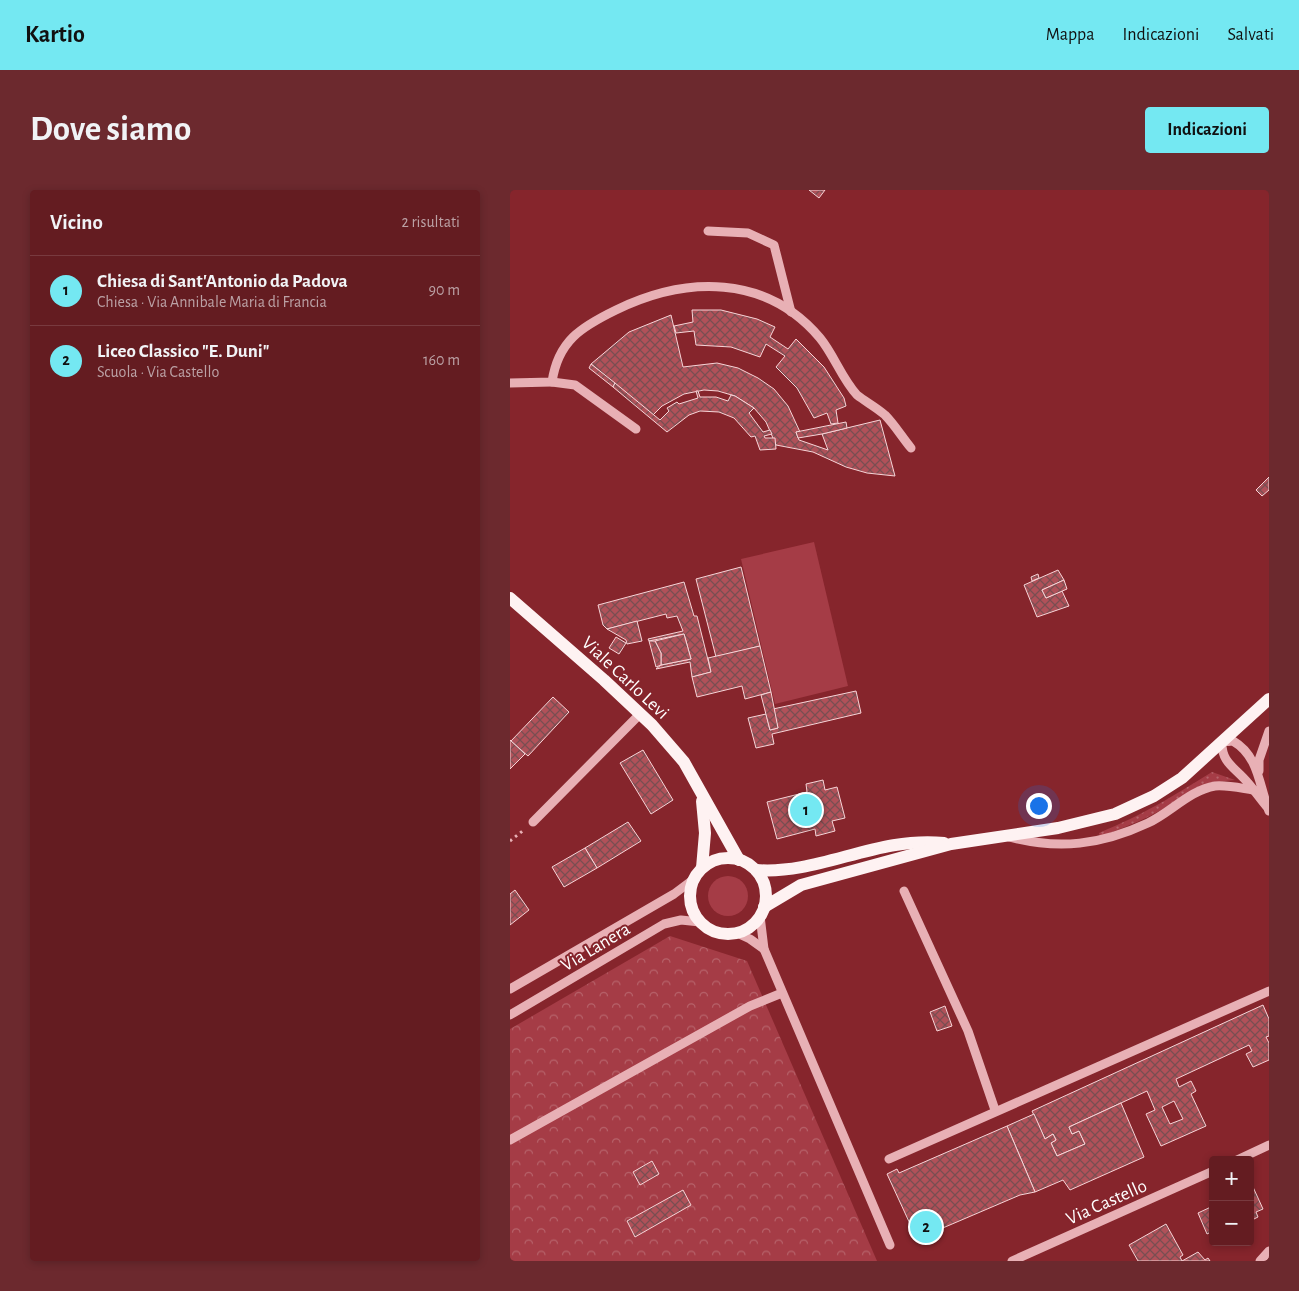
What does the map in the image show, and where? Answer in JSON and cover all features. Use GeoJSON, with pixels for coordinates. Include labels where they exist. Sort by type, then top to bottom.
{"type":"FeatureCollection","features":[{"type":"Feature","properties":{"kind":"main road","name":"Viale Carlo Levi"},"geometry":{"type":"LineString","coordinates":[[510,598],[640,714],[684,762],[739,860]]}},
{"type":"Feature","properties":{"kind":"main road"},"geometry":{"type":"LineString","coordinates":[[951,844],[926,841],[892,844],[780,872],[756,870],[739,860],[719,859],[698,874],[690,897],[695,914],[700,922],[717,932],[737,933],[754,924],[762,912],[800,886],[951,844],[1058,828],[1115,814],[1154,796],[1182,778],[1269,699]]}},
{"type":"Feature","properties":{"kind":"main road","name":"Viale Carlo Levi"},"geometry":{"type":"LineString","coordinates":[[698,874],[705,833],[702,796]]}},
{"type":"Feature","properties":{"kind":"main road"},"geometry":{"type":"LineString","coordinates":[[756,870],[765,887],[762,912]]}},
{"type":"Feature","properties":{"kind":"street"},"geometry":{"type":"LineString","coordinates":[[708,231],[748,233],[774,245],[791,312]]}},
{"type":"Feature","properties":{"kind":"street"},"geometry":{"type":"LineString","coordinates":[[552,382],[555,364],[564,346],[598,319],[658,293],[702,285],[725,287],[760,294],[791,312],[820,338],[856,394],[885,415],[911,448]]}},
{"type":"Feature","properties":{"kind":"street"},"geometry":{"type":"LineString","coordinates":[[510,383],[552,382],[575,385],[636,429]]}},
{"type":"Feature","properties":{"kind":"street"},"geometry":{"type":"LineString","coordinates":[[533,822],[640,714]]}},
{"type":"Feature","properties":{"kind":"street"},"geometry":{"type":"LineString","coordinates":[[1259,777],[1259,760],[1269,731]]}},
{"type":"Feature","properties":{"kind":"street"},"geometry":{"type":"LineString","coordinates":[[1233,741],[1247,751],[1259,777],[1268,810],[1224,758],[1222,742],[1233,741]]}},
{"type":"Feature","properties":{"kind":"street"},"geometry":{"type":"LineString","coordinates":[[1007,836],[1036,844],[1063,845],[1100,841],[1148,823],[1194,794],[1213,786],[1229,786],[1253,790]]}},
{"type":"Feature","properties":{"kind":"street","name":"Via Lanera"},"geometry":{"type":"LineString","coordinates":[[510,989],[674,894],[698,874]]}},
{"type":"Feature","properties":{"kind":"street"},"geometry":{"type":"LineString","coordinates":[[904,891],[968,1031],[995,1110]]}},
{"type":"Feature","properties":{"kind":"street"},"geometry":{"type":"LineString","coordinates":[[762,912],[764,950],[890,1245]]}},
{"type":"Feature","properties":{"kind":"street","name":"Via Lanera"},"geometry":{"type":"LineString","coordinates":[[510,1015],[664,924],[682,920],[700,922]]}},
{"type":"Feature","properties":{"kind":"street"},"geometry":{"type":"LineString","coordinates":[[737,933],[750,939],[764,950]]}},
{"type":"Feature","properties":{"kind":"street"},"geometry":{"type":"LineString","coordinates":[[889,1159],[995,1110],[1269,991]]}},
{"type":"Feature","properties":{"kind":"street"},"geometry":{"type":"LineString","coordinates":[[510,1140],[750,1006],[782,993]]}},
{"type":"Feature","properties":{"kind":"street"},"geometry":{"type":"LineString","coordinates":[[1246,1156],[1269,1145]]}},
{"type":"Feature","properties":{"kind":"street","name":"Via Castello"},"geometry":{"type":"LineString","coordinates":[[1012,1261],[1209,1173]]}},
{"type":"Feature","properties":{"kind":"street"},"geometry":{"type":"LineString","coordinates":[[1260,1261],[1269,1251]]}},
{"type":"Feature","properties":{"kind":"path"},"geometry":{"type":"LineString","coordinates":[[510,842],[533,822]]}},
{"type":"Feature","properties":{"kind":"green space"},"geometry":{"type":"Polygon","coordinates":[[[814,542],[848,686],[775,704],[741,559],[814,542]]]}},
{"type":"Feature","properties":{"kind":"green space"},"geometry":{"type":"Polygon","coordinates":[[[1212,772],[1235,780],[1209,784],[1199,788],[1138,822],[1100,837],[1099,833],[1157,805],[1212,772]]]}},
{"type":"Feature","properties":{"kind":"green space"},"geometry":{"type":"Polygon","coordinates":[[[732,876],[739,879],[745,885],[748,896],[747,904],[739,913],[732,916],[724,916],[717,913],[709,904],[708,892],[711,885],[720,877],[732,876]]]}},
{"type":"Feature","properties":{"kind":"green space"},"geometry":{"type":"Polygon","coordinates":[[[670,936],[747,961],[877,1261],[510,1261],[510,1029],[670,936]]]}},
{"type":"Feature","properties":{"kind":"building"},"geometry":{"type":"Polygon","coordinates":[[[809,190],[825,190],[819,198],[809,190]]]}},
{"type":"Feature","properties":{"kind":"building"},"geometry":{"type":"Polygon","coordinates":[[[692,310],[721,310],[757,319],[775,327],[770,337],[788,349],[796,339],[824,367],[844,398],[846,406],[836,410],[838,423],[831,424],[827,413],[814,418],[797,388],[776,367],[785,356],[766,344],[760,357],[731,347],[696,345],[694,331],[676,333],[674,326],[693,322],[692,310]]]}},
{"type":"Feature","properties":{"kind":"building"},"geometry":{"type":"Polygon","coordinates":[[[671,315],[683,367],[717,363],[738,368],[758,378],[774,389],[788,406],[800,432],[796,432],[799,440],[828,450],[822,434],[880,420],[895,476],[867,473],[846,467],[813,452],[776,445],[766,422],[754,408],[735,396],[718,391],[704,390],[684,394],[662,406],[653,415],[591,364],[629,332],[671,315]]]}},
{"type":"Feature","properties":{"kind":"building"},"geometry":{"type":"Polygon","coordinates":[[[591,364],[615,383],[613,387],[589,368],[591,364]]]}},
{"type":"Feature","properties":{"kind":"building"},"geometry":{"type":"Polygon","coordinates":[[[615,383],[660,420],[669,411],[667,408],[677,402],[679,404],[698,398],[696,391],[698,391],[700,397],[716,397],[728,401],[731,395],[735,396],[754,408],[749,413],[763,432],[770,430],[772,434],[764,436],[765,438],[775,438],[776,449],[760,450],[755,436],[751,437],[734,418],[719,412],[700,411],[689,415],[667,432],[613,387],[615,383]]]}},
{"type":"Feature","properties":{"kind":"building"},"geometry":{"type":"Polygon","coordinates":[[[846,422],[847,428],[822,434],[798,438],[796,432],[846,422]]]}},
{"type":"Feature","properties":{"kind":"building"},"geometry":{"type":"Polygon","coordinates":[[[1269,477],[1269,490],[1262,496],[1256,490],[1269,477]]]}},
{"type":"Feature","properties":{"kind":"building"},"geometry":{"type":"Polygon","coordinates":[[[741,567],[760,646],[716,657],[696,579],[741,567]]]}},
{"type":"Feature","properties":{"kind":"building"},"geometry":{"type":"Polygon","coordinates":[[[1058,570],[1064,580],[1042,590],[1046,598],[1062,591],[1069,606],[1037,617],[1024,585],[1058,570]]]}},
{"type":"Feature","properties":{"kind":"building"},"geometry":{"type":"Polygon","coordinates":[[[1038,574],[1039,578],[1032,581],[1031,577],[1038,574]]]}},
{"type":"Feature","properties":{"kind":"building"},"geometry":{"type":"Polygon","coordinates":[[[1064,580],[1067,589],[1046,598],[1042,590],[1064,580]]]}},
{"type":"Feature","properties":{"kind":"building"},"geometry":{"type":"Polygon","coordinates":[[[684,582],[694,616],[697,616],[711,672],[692,677],[690,662],[656,669],[661,665],[691,659],[684,634],[649,641],[648,639],[683,631],[677,616],[667,618],[666,614],[607,629],[603,625],[598,605],[684,582]]]}},
{"type":"Feature","properties":{"kind":"building"},"geometry":{"type":"Polygon","coordinates":[[[637,621],[642,641],[627,644],[626,640],[607,629],[637,621]]]}},
{"type":"Feature","properties":{"kind":"building"},"geometry":{"type":"Polygon","coordinates":[[[684,634],[691,659],[661,665],[661,653],[655,641],[684,634]]]}},
{"type":"Feature","properties":{"kind":"building"},"geometry":{"type":"Polygon","coordinates":[[[616,637],[626,643],[619,654],[609,648],[616,637]]]}},
{"type":"Feature","properties":{"kind":"building"},"geometry":{"type":"Polygon","coordinates":[[[649,641],[655,641],[661,653],[661,665],[656,667],[649,641]]]}},
{"type":"Feature","properties":{"kind":"building"},"geometry":{"type":"Polygon","coordinates":[[[760,646],[771,692],[745,699],[742,686],[697,697],[692,677],[711,672],[708,658],[760,646]]]}},
{"type":"Feature","properties":{"kind":"building"},"geometry":{"type":"Polygon","coordinates":[[[856,691],[861,713],[772,734],[774,744],[756,748],[748,718],[766,714],[770,730],[778,728],[773,709],[856,691]]]}},
{"type":"Feature","properties":{"kind":"building"},"geometry":{"type":"Polygon","coordinates":[[[771,692],[778,728],[770,730],[761,695],[771,692]]]}},
{"type":"Feature","properties":{"kind":"building"},"geometry":{"type":"Polygon","coordinates":[[[553,697],[569,712],[528,756],[511,741],[553,697]]]}},
{"type":"Feature","properties":{"kind":"building"},"geometry":{"type":"Polygon","coordinates":[[[510,740],[525,754],[510,769],[510,740]]]}},
{"type":"Feature","properties":{"kind":"building"},"geometry":{"type":"Polygon","coordinates":[[[643,750],[673,800],[651,814],[620,763],[643,750]]]}},
{"type":"Feature","properties":{"kind":"building"},"geometry":{"type":"Polygon","coordinates":[[[823,780],[825,790],[837,787],[845,818],[832,821],[835,831],[816,836],[815,829],[777,839],[767,802],[807,792],[806,784],[823,780]]]}},
{"type":"Feature","properties":{"kind":"building"},"geometry":{"type":"Polygon","coordinates":[[[628,822],[641,841],[597,868],[585,848],[628,822]]]}},
{"type":"Feature","properties":{"kind":"building"},"geometry":{"type":"Polygon","coordinates":[[[585,848],[597,868],[564,887],[552,867],[585,848]]]}},
{"type":"Feature","properties":{"kind":"building"},"geometry":{"type":"Polygon","coordinates":[[[515,890],[529,910],[510,925],[510,894],[515,890]]]}},
{"type":"Feature","properties":{"kind":"building"},"geometry":{"type":"Polygon","coordinates":[[[1263,1005],[1269,1019],[1269,1036],[1266,1037],[1269,1043],[1269,1060],[1253,1067],[1246,1054],[1252,1051],[1249,1045],[1176,1079],[1179,1087],[1191,1081],[1196,1091],[1191,1094],[1206,1126],[1161,1146],[1146,1114],[1155,1110],[1147,1091],[1069,1127],[1072,1134],[1079,1131],[1085,1144],[1057,1156],[1051,1143],[1056,1140],[1053,1134],[1045,1139],[1032,1111],[1263,1005]],[[1174,1101],[1162,1107],[1170,1124],[1183,1119],[1174,1101]]]}},
{"type":"Feature","properties":{"kind":"building"},"geometry":{"type":"Polygon","coordinates":[[[945,1006],[952,1026],[937,1031],[930,1012],[945,1006]]]}},
{"type":"Feature","properties":{"kind":"building"},"geometry":{"type":"Polygon","coordinates":[[[1121,1103],[1144,1157],[1070,1190],[1063,1180],[1035,1192],[1007,1126],[1034,1114],[1045,1139],[1053,1134],[1056,1140],[1051,1143],[1057,1156],[1085,1144],[1079,1131],[1072,1134],[1069,1127],[1121,1103]]]}},
{"type":"Feature","properties":{"kind":"building"},"geometry":{"type":"Polygon","coordinates":[[[1007,1126],[1035,1192],[1020,1195],[917,1239],[887,1174],[897,1169],[899,1173],[1007,1126]]]}},
{"type":"Feature","properties":{"kind":"building"},"geometry":{"type":"Polygon","coordinates":[[[652,1161],[659,1174],[640,1185],[633,1172],[652,1161]]]}},
{"type":"Feature","properties":{"kind":"building"},"geometry":{"type":"Polygon","coordinates":[[[1254,1189],[1263,1209],[1256,1212],[1258,1217],[1254,1219],[1254,1189]]]}},
{"type":"Feature","properties":{"kind":"building"},"geometry":{"type":"Polygon","coordinates":[[[683,1190],[691,1205],[635,1237],[627,1221],[683,1190]]]}},
{"type":"Feature","properties":{"kind":"building"},"geometry":{"type":"Polygon","coordinates":[[[1209,1208],[1209,1233],[1207,1234],[1198,1213],[1209,1208]]]}},
{"type":"Feature","properties":{"kind":"building"},"geometry":{"type":"Polygon","coordinates":[[[1166,1224],[1183,1255],[1180,1257],[1182,1261],[1138,1261],[1129,1245],[1166,1224]]]}},
{"type":"Feature","properties":{"kind":"building"},"geometry":{"type":"Polygon","coordinates":[[[1198,1252],[1205,1260],[1208,1258],[1210,1261],[1182,1261],[1198,1252]]]}},
{"type":"Feature","properties":{"kind":"place","name":"Chiesa di Sant'Antonio da Padova"},"geometry":{"type":"Point","coordinates":[806,810]}},
{"type":"Feature","properties":{"kind":"place","name":"Liceo Classico \"E. Duni\""},"geometry":{"type":"Point","coordinates":[926,1227]}}]}
